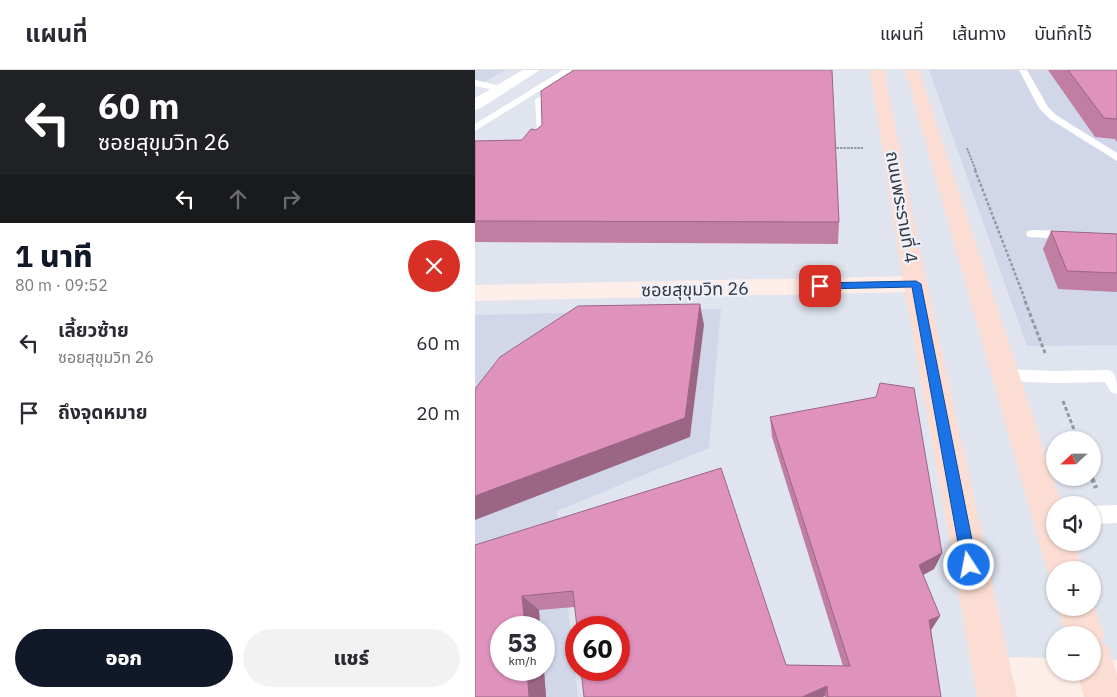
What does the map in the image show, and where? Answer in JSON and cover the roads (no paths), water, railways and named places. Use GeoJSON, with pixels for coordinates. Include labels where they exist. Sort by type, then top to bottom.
{"type":"FeatureCollection","features":[{"type":"Feature","properties":{"kind":"main road","name":"ถนนพระรามที่ 4"},"geometry":{"type":"LineString","coordinates":[[877,70],[916,284],[995,687]]}},
{"type":"Feature","properties":{"kind":"main road"},"geometry":{"type":"LineString","coordinates":[[912,70],[1046,503]]}},
{"type":"Feature","properties":{"kind":"street"},"geometry":{"type":"LineString","coordinates":[[475,105],[533,70]]}},
{"type":"Feature","properties":{"kind":"street","name":"ซอยสุขุมวิท 26"},"geometry":{"type":"LineString","coordinates":[[475,293],[916,284]]}},
{"type":"Feature","properties":{"kind":"street"},"geometry":{"type":"LineString","coordinates":[[995,687],[1103,679]]}},
{"type":"Feature","properties":{"kind":"lane"},"geometry":{"type":"LineString","coordinates":[[475,128],[569,70]]}},
{"type":"Feature","properties":{"kind":"lane"},"geometry":{"type":"LineString","coordinates":[[542,145],[540,100],[585,70]]}},
{"type":"Feature","properties":{"kind":"lane"},"geometry":{"type":"LineString","coordinates":[[1023,70],[1044,108],[1053,117],[1117,158]]}},
{"type":"Feature","properties":{"kind":"lane"},"geometry":{"type":"LineString","coordinates":[[475,84],[503,89]]}},
{"type":"Feature","properties":{"kind":"lane"},"geometry":{"type":"LineString","coordinates":[[1032,234],[1079,235]]}},
{"type":"Feature","properties":{"kind":"lane"},"geometry":{"type":"LineString","coordinates":[[1007,376],[1114,380]]}},
{"type":"Feature","properties":{"kind":"lane"},"geometry":{"type":"LineString","coordinates":[[1101,515],[1117,514]]}}]}
